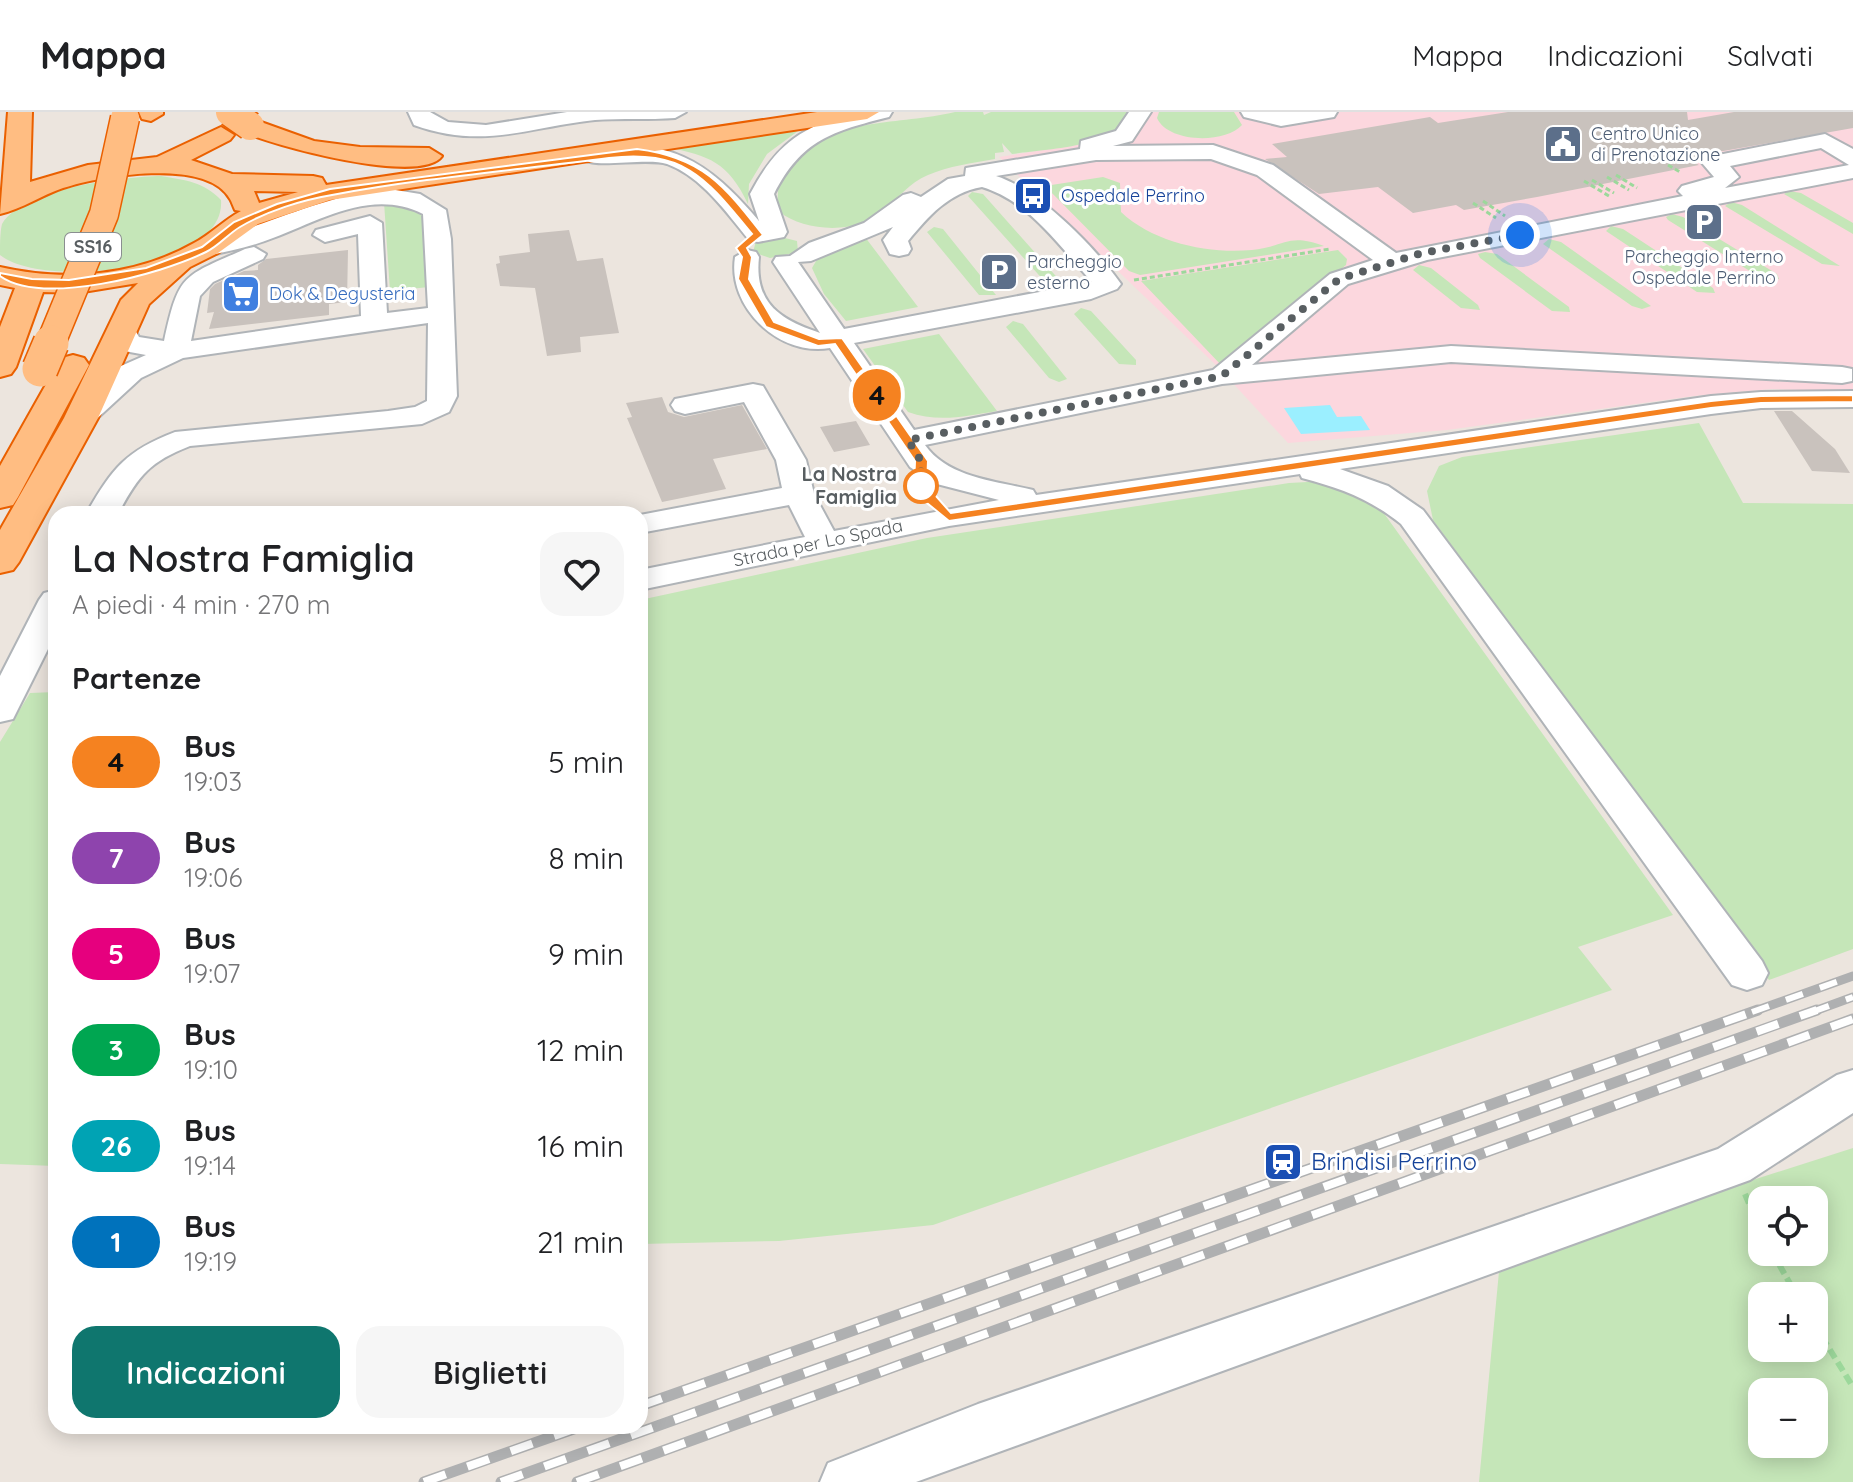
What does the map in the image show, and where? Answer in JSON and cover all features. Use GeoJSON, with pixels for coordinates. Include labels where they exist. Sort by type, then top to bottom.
{"type":"FeatureCollection","features":[{"type":"Feature","properties":{"kind":"highway"},"geometry":{"type":"LineString","coordinates":[[5,202],[19,173],[20,112]]}},
{"type":"Feature","properties":{"kind":"highway"},"geometry":{"type":"LineString","coordinates":[[5,202],[82,174],[149,176],[196,169],[228,180],[273,186],[333,182],[770,112]]}},
{"type":"Feature","properties":{"kind":"highway"},"geometry":{"type":"LineString","coordinates":[[0,562],[81,418],[112,316],[237,224],[317,195],[867,112]]}},
{"type":"Feature","properties":{"kind":"highway","name":"SS16"},"geometry":{"type":"LineString","coordinates":[[138,114],[149,176]]}},
{"type":"Feature","properties":{"kind":"highway","name":"SS16"},"geometry":{"type":"LineString","coordinates":[[0,497],[66,359],[104,214],[138,114]]}},
{"type":"Feature","properties":{"kind":"highway"},"geometry":{"type":"LineString","coordinates":[[149,176],[233,121]]}},
{"type":"Feature","properties":{"kind":"highway"},"geometry":{"type":"LineString","coordinates":[[233,121],[310,148],[394,156],[462,154],[618,135]]}},
{"type":"Feature","properties":{"kind":"highway"},"geometry":{"type":"LineString","coordinates":[[228,180],[233,121]]}},
{"type":"Feature","properties":{"kind":"highway"},"geometry":{"type":"LineString","coordinates":[[228,180],[243,194],[245,209],[237,224]]}},
{"type":"Feature","properties":{"kind":"highway","name":"SS16"},"geometry":{"type":"LineString","coordinates":[[112,316],[124,246]]}},
{"type":"Feature","properties":{"kind":"highway"},"geometry":{"type":"LineString","coordinates":[[0,367],[8,278],[109,280],[195,254]]}},
{"type":"Feature","properties":{"kind":"highway","name":"SS16"},"geometry":{"type":"LineString","coordinates":[[0,441],[66,359]]}},
{"type":"Feature","properties":{"kind":"street"},"geometry":{"type":"LineString","coordinates":[[419,112],[422,120],[433,126],[469,133],[512,130],[597,114],[675,112]]}},
{"type":"Feature","properties":{"kind":"street"},"geometry":{"type":"LineString","coordinates":[[777,246],[762,194],[776,162],[792,147],[825,128],[881,112]]}},
{"type":"Feature","properties":{"kind":"street"},"geometry":{"type":"LineString","coordinates":[[899,249],[895,240],[917,211],[941,190],[977,179],[996,180],[1023,197],[1108,284],[1091,291],[818,342],[770,324],[744,279],[777,246],[853,230],[881,220],[925,182],[949,173],[1075,151],[1124,136],[1140,112]]}},
{"type":"Feature","properties":{"kind":"street"},"geometry":{"type":"LineString","coordinates":[[1252,112],[1281,120],[1326,112]]}},
{"type":"Feature","properties":{"kind":"street"},"geometry":{"type":"LineString","coordinates":[[1728,177],[1713,163],[1825,141],[1852,162]]}},
{"type":"Feature","properties":{"kind":"street"},"geometry":{"type":"LineString","coordinates":[[445,175],[499,172],[637,152],[664,155],[692,165],[712,180],[777,246],[924,466],[937,509],[949,517]]}},
{"type":"Feature","properties":{"kind":"street"},"geometry":{"type":"LineString","coordinates":[[777,246],[822,244],[892,221],[918,193],[941,181],[1038,160],[1127,152],[1213,152],[1235,157],[1300,192],[1385,256],[1852,162]]}},
{"type":"Feature","properties":{"kind":"street"},"geometry":{"type":"LineString","coordinates":[[1222,376],[1339,279],[1385,256],[1696,190],[1728,177],[1852,162]]}},
{"type":"Feature","properties":{"kind":"street"},"geometry":{"type":"LineString","coordinates":[[107,506],[131,464],[156,449],[185,438],[388,420],[422,415],[439,406],[443,396],[441,314],[439,239],[434,210],[409,196],[236,259],[204,277],[187,294],[176,351]]}},
{"type":"Feature","properties":{"kind":"street"},"geometry":{"type":"LineString","coordinates":[[195,254],[244,241],[310,212],[373,211]]}},
{"type":"Feature","properties":{"kind":"street"},"geometry":{"type":"LineString","coordinates":[[373,211],[374,322]]}},
{"type":"Feature","properties":{"kind":"street"},"geometry":{"type":"LineString","coordinates":[[81,418],[131,372],[176,351],[441,314]]}},
{"type":"Feature","properties":{"kind":"street"},"geometry":{"type":"LineString","coordinates":[[112,316],[129,344],[176,351]]}},
{"type":"Feature","properties":{"kind":"street"},"geometry":{"type":"LineString","coordinates":[[685,405],[753,392],[791,460],[799,494],[833,539],[889,517],[907,504],[924,466],[1222,376],[1451,354],[1853,375]]}},
{"type":"Feature","properties":{"kind":"street","name":"Strada per Lo Spada"},"geometry":{"type":"LineString","coordinates":[[648,578],[833,539],[1046,502],[1711,405],[1761,400],[1853,399]]}},
{"type":"Feature","properties":{"kind":"street"},"geometry":{"type":"LineString","coordinates":[[1401,498],[1431,446]]}},
{"type":"Feature","properties":{"kind":"street"},"geometry":{"type":"LineString","coordinates":[[1371,455],[1369,471],[1401,498],[1747,973]]}},
{"type":"Feature","properties":{"kind":"street"},"geometry":{"type":"LineString","coordinates":[[924,466],[1046,502]]}},
{"type":"Feature","properties":{"kind":"street"},"geometry":{"type":"LineString","coordinates":[[1284,467],[1329,474],[1401,498]]}},
{"type":"Feature","properties":{"kind":"street"},"geometry":{"type":"LineString","coordinates":[[648,522],[799,494]]}},
{"type":"Feature","properties":{"kind":"street"},"geometry":{"type":"LineString","coordinates":[[0,710],[9,674],[48,613]]}},
{"type":"Feature","properties":{"kind":"street"},"geometry":{"type":"LineString","coordinates":[[9,674],[48,672]]}},
{"type":"Feature","properties":{"kind":"street"},"geometry":{"type":"LineString","coordinates":[[847,1482],[978,1431],[1733,1165],[1853,1089]]}},
{"type":"Feature","properties":{"kind":"path"},"geometry":{"type":"LineString","coordinates":[[1616,175],[1645,193]]}},
{"type":"Feature","properties":{"kind":"path"},"geometry":{"type":"LineString","coordinates":[[1607,177],[1637,194]]}},
{"type":"Feature","properties":{"kind":"path"},"geometry":{"type":"LineString","coordinates":[[1592,180],[1621,197]]}},
{"type":"Feature","properties":{"kind":"path"},"geometry":{"type":"LineString","coordinates":[[1584,181],[1613,199]]}},
{"type":"Feature","properties":{"kind":"path"},"geometry":{"type":"LineString","coordinates":[[1483,201],[1509,219]]}},
{"type":"Feature","properties":{"kind":"path"},"geometry":{"type":"LineString","coordinates":[[1473,203],[1500,220]]}},
{"type":"Feature","properties":{"kind":"path"},"geometry":{"type":"LineString","coordinates":[[1130,280],[1335,248],[1326,237]]}},
{"type":"Feature","properties":{"kind":"path"},"geometry":{"type":"LineString","coordinates":[[1828,1347],[1853,1387]]}},
{"type":"Feature","properties":{"kind":"shaded area"},"geometry":{"type":"Polygon","coordinates":[[[1137,112],[1853,112],[1853,392],[1772,389],[1694,396],[1447,430],[1288,443],[1218,367],[999,157],[1093,142],[1137,112]]]}},
{"type":"Feature","properties":{"kind":"green space"},"geometry":{"type":"Polygon","coordinates":[[[955,112],[983,112],[984,115],[991,112],[1136,112],[1128,124],[1115,133],[1081,144],[1012,154],[1002,143],[1004,152],[995,153],[995,159],[952,167],[921,178],[875,218],[848,227],[804,224],[780,212],[778,191],[782,178],[794,161],[811,146],[830,136],[869,124],[955,112]]]}},
{"type":"Feature","properties":{"kind":"green space"},"geometry":{"type":"Polygon","coordinates":[[[1159,112],[1234,112],[1242,125],[1234,131],[1211,138],[1184,136],[1163,126],[1157,118],[1159,112]]]}},
{"type":"Feature","properties":{"kind":"green space"},"geometry":{"type":"Polygon","coordinates":[[[802,128],[767,154],[749,184],[748,204],[733,179],[716,163],[666,147],[802,128]]]}},
{"type":"Feature","properties":{"kind":"green space"},"geometry":{"type":"Polygon","coordinates":[[[161,176],[201,186],[221,200],[215,224],[195,243],[165,257],[129,267],[91,271],[54,271],[22,266],[0,255],[2,224],[14,211],[31,201],[76,186],[161,176]]]}},
{"type":"Feature","properties":{"kind":"green space"},"geometry":{"type":"Polygon","coordinates":[[[1103,177],[1120,183],[1121,212],[1134,223],[1165,239],[1200,248],[1235,251],[1294,240],[1324,246],[1140,275],[1129,271],[1045,186],[1103,177]]]}},
{"type":"Feature","properties":{"kind":"green space"},"geometry":{"type":"Polygon","coordinates":[[[1789,191],[1801,193],[1853,223],[1853,234],[1784,194],[1789,191]]]}},
{"type":"Feature","properties":{"kind":"green space"},"geometry":{"type":"Polygon","coordinates":[[[972,192],[983,194],[1062,283],[1046,283],[968,196],[972,192]]]}},
{"type":"Feature","properties":{"kind":"green space"},"geometry":{"type":"Polygon","coordinates":[[[384,202],[418,205],[426,218],[429,287],[390,291],[384,202]]]}},
{"type":"Feature","properties":{"kind":"green space"},"geometry":{"type":"Polygon","coordinates":[[[1731,202],[1742,205],[1840,266],[1822,264],[1725,206],[1731,202]]]}},
{"type":"Feature","properties":{"kind":"green space"},"geometry":{"type":"Polygon","coordinates":[[[1672,214],[1683,217],[1777,274],[1779,279],[1761,278],[1668,220],[1666,217],[1672,214]]]}},
{"type":"Feature","properties":{"kind":"green space"},"geometry":{"type":"Polygon","coordinates":[[[1611,226],[1623,229],[1713,288],[1715,293],[1697,292],[1606,231],[1611,226]]]}},
{"type":"Feature","properties":{"kind":"green space"},"geometry":{"type":"Polygon","coordinates":[[[934,227],[943,229],[996,295],[979,295],[927,232],[934,227]]]}},
{"type":"Feature","properties":{"kind":"green space"},"geometry":{"type":"Polygon","coordinates":[[[777,236],[797,241],[798,252],[770,258],[753,252],[756,241],[777,236]]]}},
{"type":"Feature","properties":{"kind":"green space"},"geometry":{"type":"Polygon","coordinates":[[[865,237],[918,307],[846,321],[824,294],[812,268],[819,256],[865,237]]]}},
{"type":"Feature","properties":{"kind":"green space"},"geometry":{"type":"Polygon","coordinates":[[[1549,239],[1561,242],[1651,306],[1642,309],[1632,306],[1543,244],[1549,239]]]}},
{"type":"Feature","properties":{"kind":"green space"},"geometry":{"type":"Polygon","coordinates":[[[1338,250],[1347,259],[1346,265],[1223,367],[1141,281],[1338,250]]]}},
{"type":"Feature","properties":{"kind":"green space"},"geometry":{"type":"Polygon","coordinates":[[[1478,254],[1497,254],[1569,307],[1570,312],[1552,311],[1480,258],[1478,254]]]}},
{"type":"Feature","properties":{"kind":"green space"},"geometry":{"type":"Polygon","coordinates":[[[1419,265],[1431,268],[1478,305],[1480,310],[1461,308],[1413,270],[1419,265]]]}},
{"type":"Feature","properties":{"kind":"green space"},"geometry":{"type":"Polygon","coordinates":[[[1081,308],[1091,311],[1136,360],[1136,365],[1119,364],[1074,314],[1081,308]]]}},
{"type":"Feature","properties":{"kind":"green space"},"geometry":{"type":"Polygon","coordinates":[[[1013,321],[1023,324],[1067,379],[1059,382],[1049,378],[1006,327],[1013,321]]]}},
{"type":"Feature","properties":{"kind":"green space"},"geometry":{"type":"Polygon","coordinates":[[[939,334],[997,411],[941,418],[908,412],[863,349],[939,334]]]}},
{"type":"Feature","properties":{"kind":"green space"},"geometry":{"type":"Polygon","coordinates":[[[1699,423],[1743,503],[1853,504],[1853,949],[1769,980],[1433,520],[1427,491],[1439,466],[1462,457],[1699,423]]]}},
{"type":"Feature","properties":{"kind":"green space"},"geometry":{"type":"Polygon","coordinates":[[[1326,481],[1359,492],[1383,512],[1673,915],[1578,947],[1612,990],[933,1225],[779,1241],[648,1244],[648,598],[927,538],[1289,483],[1326,481]]]}},
{"type":"Feature","properties":{"kind":"green space"},"geometry":{"type":"Polygon","coordinates":[[[48,692],[48,1166],[0,1164],[0,742],[30,693],[48,692]]]}},
{"type":"Feature","properties":{"kind":"green space"},"geometry":{"type":"Polygon","coordinates":[[[1853,1148],[1853,1482],[1479,1482],[1500,1261],[1853,1148]]]}},
{"type":"Feature","properties":{"kind":"water"},"geometry":{"type":"Polygon","coordinates":[[[1330,405],[1337,417],[1361,416],[1370,430],[1301,434],[1284,408],[1330,405]]]}},
{"type":"Feature","properties":{"kind":"building"},"geometry":{"type":"Polygon","coordinates":[[[1508,112],[1687,112],[1688,120],[1734,112],[1853,112],[1853,128],[1712,153],[1688,159],[1699,165],[1537,197],[1464,210],[1456,205],[1413,213],[1378,187],[1319,194],[1265,159],[1287,157],[1272,144],[1430,117],[1438,123],[1508,112]]]}},
{"type":"Feature","properties":{"kind":"building"},"geometry":{"type":"Polygon","coordinates":[[[569,230],[577,261],[603,258],[619,333],[580,337],[581,352],[547,356],[535,288],[500,286],[496,264],[500,263],[499,256],[530,252],[528,234],[569,230]]]}},
{"type":"Feature","properties":{"kind":"building"},"geometry":{"type":"Polygon","coordinates":[[[348,250],[347,302],[329,304],[329,315],[209,329],[214,312],[207,313],[210,289],[215,284],[244,271],[258,270],[258,265],[266,259],[348,250]]]}},
{"type":"Feature","properties":{"kind":"building"},"geometry":{"type":"Polygon","coordinates":[[[662,397],[668,412],[684,417],[742,405],[767,449],[713,459],[726,489],[662,502],[627,418],[632,417],[626,403],[662,397]]]}},
{"type":"Feature","properties":{"kind":"building"},"geometry":{"type":"Polygon","coordinates":[[[1774,411],[1792,411],[1835,449],[1850,473],[1812,471],[1774,411]]]}},
{"type":"Feature","properties":{"kind":"building"},"geometry":{"type":"Polygon","coordinates":[[[856,421],[870,445],[834,452],[820,427],[856,421]]]}},
{"type":"Feature","properties":{"kind":"railway"},"geometry":{"type":"LineString","coordinates":[[1752,1012],[1853,976]]}},
{"type":"Feature","properties":{"kind":"railway"},"geometry":{"type":"LineString","coordinates":[[1812,1012],[1853,997]]}},
{"type":"Feature","properties":{"kind":"railway"},"geometry":{"type":"LineString","coordinates":[[648,1403],[1758,1010]]}},
{"type":"Feature","properties":{"kind":"railway"},"geometry":{"type":"LineString","coordinates":[[648,1429],[1817,1010]]}},
{"type":"Feature","properties":{"kind":"railway"},"geometry":{"type":"LineString","coordinates":[[577,1482],[1853,1019]]}},
{"type":"Feature","properties":{"kind":"railway"},"geometry":{"type":"LineString","coordinates":[[424,1482],[559,1434]]}},
{"type":"Feature","properties":{"kind":"railway"},"geometry":{"type":"LineString","coordinates":[[501,1482],[635,1434]]}},
{"type":"Feature","properties":{"kind":"bus line","name":"4"},"geometry":{"type":"LineString","coordinates":[[0,276],[32,283],[69,284],[109,280],[149,271],[206,249],[237,224],[280,206],[330,192],[445,175],[462,176],[539,167],[609,155],[637,152],[664,155],[692,165],[712,180],[758,235],[749,238],[741,248],[747,257],[744,279],[770,324],[792,335],[818,342],[838,340],[921,461],[921,486],[929,499],[949,517],[1711,405],[1761,400],[1853,399]]}},
{"type":"Feature","properties":{"kind":"place","name":"Centro Unico di Prenotazione"},"geometry":{"type":"Point","coordinates":[1563,144]}},
{"type":"Feature","properties":{"kind":"place","name":"Ospedale Perrino"},"geometry":{"type":"Point","coordinates":[1033,196]}},
{"type":"Feature","properties":{"kind":"place","name":"Parcheggio Interno Ospedale Perrino"},"geometry":{"type":"Point","coordinates":[1704,222]}},
{"type":"Feature","properties":{"kind":"place","name":"Parcheggio esterno"},"geometry":{"type":"Point","coordinates":[999,272]}},
{"type":"Feature","properties":{"kind":"place","name":"Dok & Degusteria"},"geometry":{"type":"Point","coordinates":[241,294]}},
{"type":"Feature","properties":{"kind":"place","name":"La Nostra Famiglia"},"geometry":{"type":"Point","coordinates":[921,486]}},
{"type":"Feature","properties":{"kind":"place","name":"Brindisi Perrino"},"geometry":{"type":"Point","coordinates":[1283,1162]}},
{"type":"Feature","properties":{"kind":"route"},"geometry":{"type":"LineString","coordinates":[[921,486],[921,461],[908,440],[1222,376],[1339,279],[1422,253],[1520,235]]}}]}
